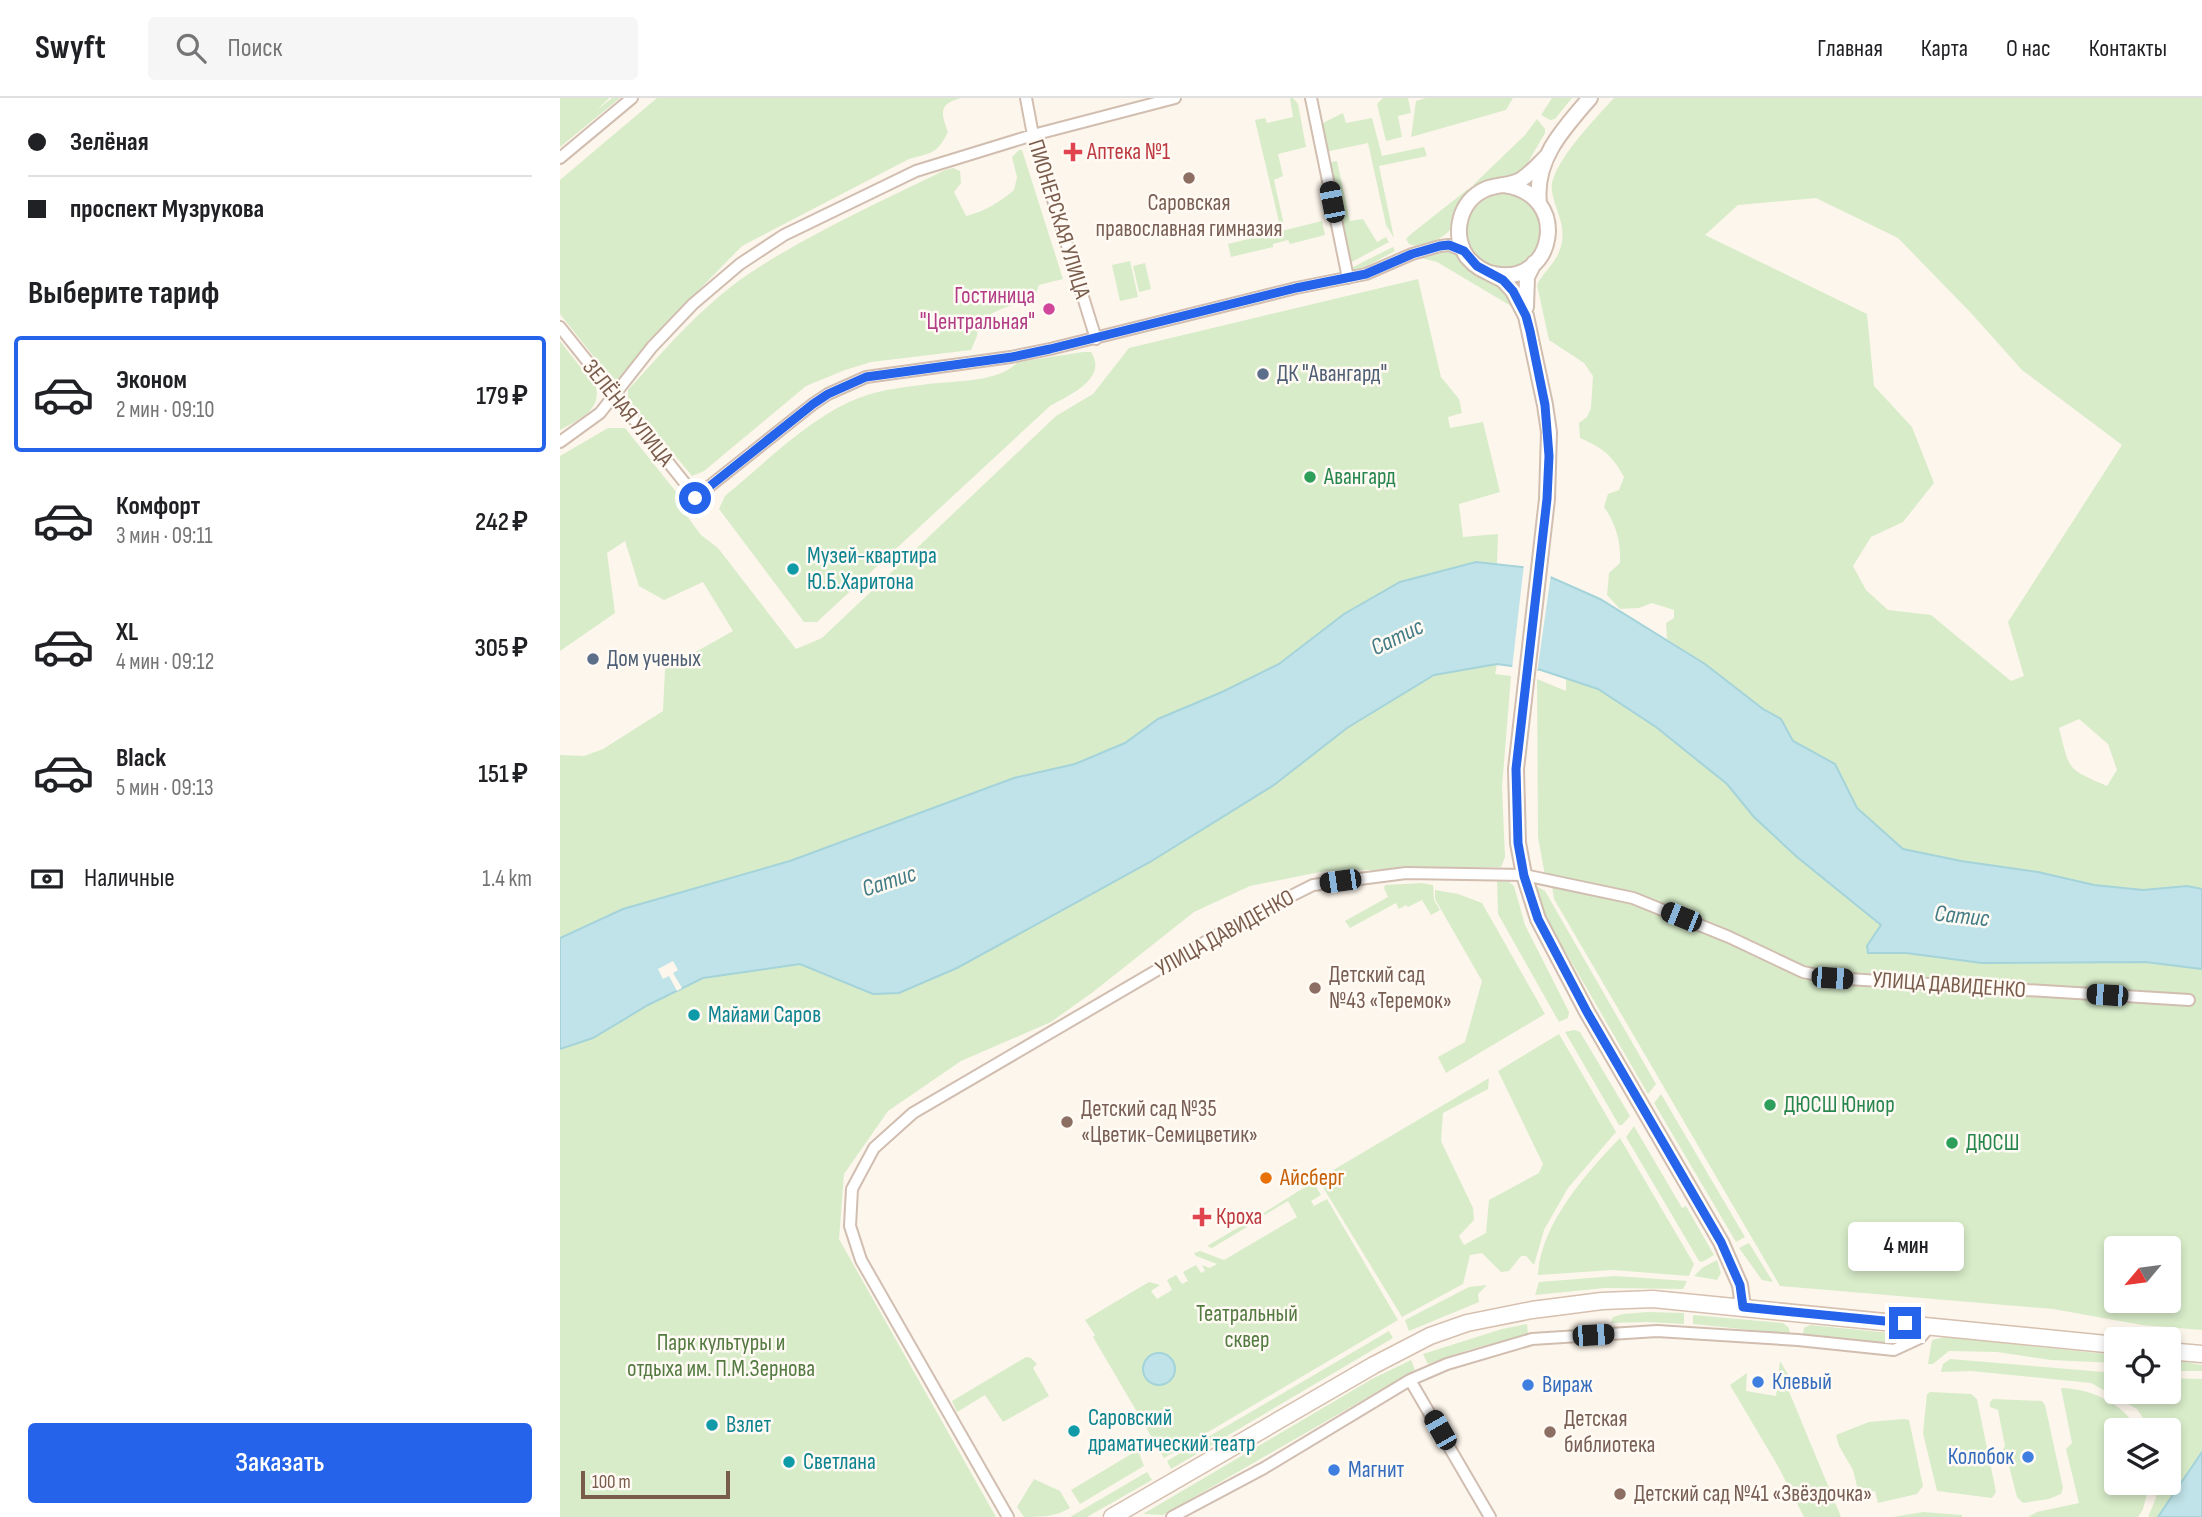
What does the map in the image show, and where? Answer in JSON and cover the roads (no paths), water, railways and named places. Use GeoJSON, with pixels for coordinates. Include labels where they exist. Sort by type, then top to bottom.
{"type":"FeatureCollection","features":[{"type":"Feature","properties":{"kind":"main road"},"geometry":{"type":"LineString","coordinates":[[1117,1516],[1411,1345],[1467,1323],[1532,1310],[1602,1301],[1653,1299],[2104,1344]]}},
{"type":"Feature","properties":{"kind":"main road"},"geometry":{"type":"LineString","coordinates":[[2181,1352],[2202,1354]]}},
{"type":"Feature","properties":{"kind":"street"},"geometry":{"type":"LineString","coordinates":[[560,158],[632,98]]}},
{"type":"Feature","properties":{"kind":"street","name":"ПИОНЕРСКАЯ УЛИЦА"},"geometry":{"type":"LineString","coordinates":[[1026,98],[1033,135],[1096,339]]}},
{"type":"Feature","properties":{"kind":"street"},"geometry":{"type":"LineString","coordinates":[[560,442],[600,413],[652,347],[693,304],[740,264],[784,235],[916,171],[1033,135],[1175,98]]}},
{"type":"Feature","properties":{"kind":"street"},"geometry":{"type":"LineString","coordinates":[[1311,98],[1348,278]]}},
{"type":"Feature","properties":{"kind":"street"},"geometry":{"type":"LineString","coordinates":[[1440,246],[1453,236],[1468,204],[1475,196],[1493,187],[1521,180],[1546,157],[1590,98]]}},
{"type":"Feature","properties":{"kind":"street"},"geometry":{"type":"LineString","coordinates":[[1546,157],[1537,184],[1539,203],[1547,219],[1548,237],[1542,254],[1529,272],[1525,289],[1526,316],[1549,432],[1547,499],[1516,769],[1518,843],[1524,876],[1538,919],[1587,1012],[1721,1242],[1740,1285],[1743,1307]]}},
{"type":"Feature","properties":{"kind":"street"},"geometry":{"type":"LineString","coordinates":[[1504,185],[1523,190],[1539,203]]}},
{"type":"Feature","properties":{"kind":"street"},"geometry":{"type":"LineString","coordinates":[[1459,223],[1459,237],[1464,251],[1477,266],[1503,280],[1513,291],[1526,316]]}},
{"type":"Feature","properties":{"kind":"street"},"geometry":{"type":"LineString","coordinates":[[1096,339],[1366,274],[1412,254],[1440,246],[1449,245],[1464,251]]}},
{"type":"Feature","properties":{"kind":"street"},"geometry":{"type":"LineString","coordinates":[[1489,273],[1514,274],[1536,261]]}},
{"type":"Feature","properties":{"kind":"street","name":"ЗЕЛЁНАЯ УЛИЦА"},"geometry":{"type":"LineString","coordinates":[[560,327],[695,498],[813,404],[866,377],[1012,357],[1096,339]]}},
{"type":"Feature","properties":{"kind":"street","name":"УЛИЦА ДАВИДЕНКО"},"geometry":{"type":"LineString","coordinates":[[1008,1517],[861,1261],[850,1226],[852,1189],[863,1164],[874,1148],[913,1113],[1241,921],[1313,885],[1406,873],[1524,876],[1633,898],[1729,937],[1803,972],[1832,978],[2189,1000]]}},
{"type":"Feature","properties":{"kind":"street"},"geometry":{"type":"LineString","coordinates":[[1172,1517],[1264,1468],[1410,1380],[1447,1364],[1532,1339],[1657,1331],[1798,1340],[1894,1350],[1920,1338],[1931,1325]]}},
{"type":"Feature","properties":{"kind":"street"},"geometry":{"type":"LineString","coordinates":[[1410,1380],[1490,1517]]}},
{"type":"Feature","properties":{"kind":"water","name":"Сатис"},"geometry":{"type":"Polygon","coordinates":[[[1476,562],[1530,568],[1600,599],[1705,664],[1763,709],[1781,719],[1793,741],[1835,764],[1857,808],[1903,849],[2038,872],[2094,885],[2143,890],[2187,886],[2202,889],[2202,969],[2145,962],[1982,963],[1906,953],[1868,953],[1867,946],[1881,925],[1797,857],[1754,817],[1727,784],[1656,727],[1598,689],[1541,670],[1497,664],[1434,675],[1347,728],[1274,785],[1150,862],[957,968],[899,993],[873,994],[800,964],[703,978],[648,1005],[593,1038],[560,1049],[560,938],[623,909],[790,861],[1014,778],[1075,764],[1125,743],[1158,719],[1279,664],[1344,614],[1400,582],[1476,562]]]}},
{"type":"Feature","properties":{"kind":"water"},"geometry":{"type":"Polygon","coordinates":[[[1159,1353],[1170,1358],[1175,1369],[1170,1380],[1159,1385],[1148,1380],[1143,1369],[1148,1358],[1159,1353]]]}},
{"type":"Feature","properties":{"kind":"water"},"geometry":{"type":"Polygon","coordinates":[[[2202,1452],[2202,1517],[2158,1517],[2173,1495],[2181,1495],[2181,1483],[2202,1452]]]}},
{"type":"Feature","properties":{"kind":"place","name":"Аптека №1"},"geometry":{"type":"Point","coordinates":[1073,152]}},
{"type":"Feature","properties":{"kind":"place","name":"Саровская православная гимназия"},"geometry":{"type":"Point","coordinates":[1189,178]}},
{"type":"Feature","properties":{"kind":"place","name":"Гостиница \"Центральная\""},"geometry":{"type":"Point","coordinates":[1049,309]}},
{"type":"Feature","properties":{"kind":"place","name":"ДК \"Авангард\""},"geometry":{"type":"Point","coordinates":[1263,374]}},
{"type":"Feature","properties":{"kind":"place","name":"Авангард"},"geometry":{"type":"Point","coordinates":[1310,477]}},
{"type":"Feature","properties":{"kind":"place","name":"Музей-квартира Ю.Б.Харитона"},"geometry":{"type":"Point","coordinates":[793,569]}},
{"type":"Feature","properties":{"kind":"place","name":"Дом ученых"},"geometry":{"type":"Point","coordinates":[593,659]}},
{"type":"Feature","properties":{"kind":"place","name":"Детский сад №43 «Теремок»"},"geometry":{"type":"Point","coordinates":[1315,988]}},
{"type":"Feature","properties":{"kind":"place","name":"Майами Саров"},"geometry":{"type":"Point","coordinates":[694,1015]}},
{"type":"Feature","properties":{"kind":"place","name":"ДЮСШ Юниор"},"geometry":{"type":"Point","coordinates":[1770,1105]}},
{"type":"Feature","properties":{"kind":"place","name":"Детский сад №35 «Цветик-Семицветик»"},"geometry":{"type":"Point","coordinates":[1067,1122]}},
{"type":"Feature","properties":{"kind":"place","name":"ДЮСШ"},"geometry":{"type":"Point","coordinates":[1952,1143]}},
{"type":"Feature","properties":{"kind":"place","name":"Айсберг"},"geometry":{"type":"Point","coordinates":[1266,1178]}},
{"type":"Feature","properties":{"kind":"place","name":"Кроха"},"geometry":{"type":"Point","coordinates":[1202,1217]}},
{"type":"Feature","properties":{"kind":"place","name":"Клевый"},"geometry":{"type":"Point","coordinates":[1758,1382]}},
{"type":"Feature","properties":{"kind":"place","name":"Вираж"},"geometry":{"type":"Point","coordinates":[1528,1385]}},
{"type":"Feature","properties":{"kind":"place","name":"Взлет"},"geometry":{"type":"Point","coordinates":[712,1425]}},
{"type":"Feature","properties":{"kind":"place","name":"Саровский драматический театр"},"geometry":{"type":"Point","coordinates":[1074,1431]}},
{"type":"Feature","properties":{"kind":"place","name":"Детская библиотека"},"geometry":{"type":"Point","coordinates":[1550,1432]}},
{"type":"Feature","properties":{"kind":"place","name":"Колобок"},"geometry":{"type":"Point","coordinates":[2028,1457]}},
{"type":"Feature","properties":{"kind":"place","name":"Светлана"},"geometry":{"type":"Point","coordinates":[789,1462]}},
{"type":"Feature","properties":{"kind":"place","name":"Магнит"},"geometry":{"type":"Point","coordinates":[1334,1470]}},
{"type":"Feature","properties":{"kind":"place","name":"Детский сад №41 «Звёздочка»"},"geometry":{"type":"Point","coordinates":[1620,1494]}},
{"type":"Feature","properties":{"kind":"park label","name":"Театральный сквер"},"geometry":{"type":"Point","coordinates":[1247,1327]}},
{"type":"Feature","properties":{"kind":"park label","name":"Парк культуры и отдыха им. П.М.Зернова"},"geometry":{"type":"Point","coordinates":[721,1356]}}]}
